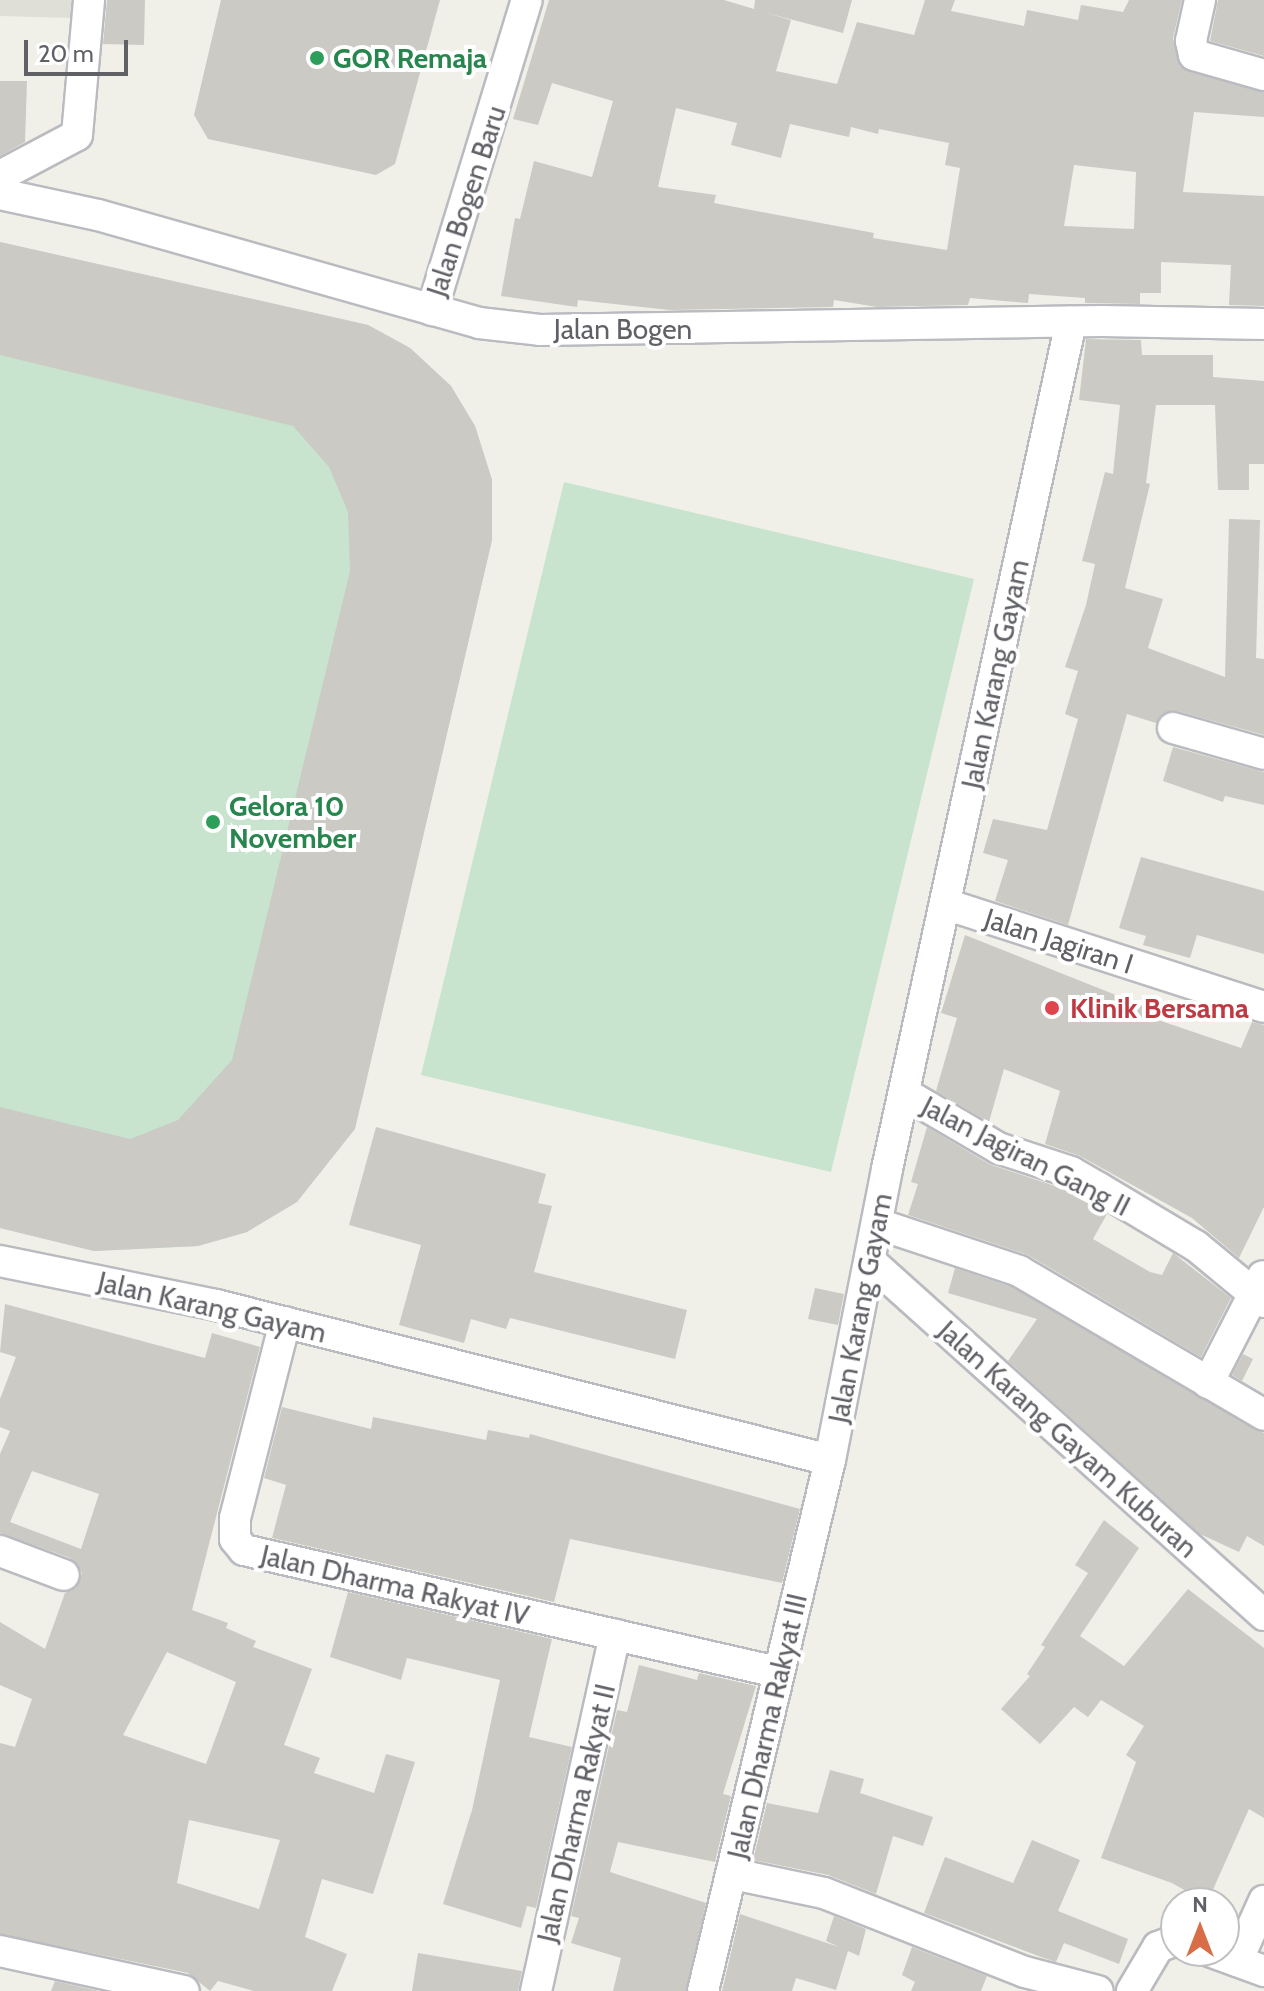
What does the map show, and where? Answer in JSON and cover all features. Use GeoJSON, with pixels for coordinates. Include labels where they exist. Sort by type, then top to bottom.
{"type":"FeatureCollection","features":[{"type":"Feature","properties":{"kind":"street"},"geometry":{"type":"LineString","coordinates":[[0,176],[77,135],[89,0]]}},
{"type":"Feature","properties":{"kind":"street","name":"Jalan Bogen Baru"},"geometry":{"type":"LineString","coordinates":[[432,310],[527,0]]}},
{"type":"Feature","properties":{"kind":"street"},"geometry":{"type":"LineString","coordinates":[[1200,0],[1191,51],[1264,75]]}},
{"type":"Feature","properties":{"kind":"street","name":"Jalan Bogen"},"geometry":{"type":"LineString","coordinates":[[0,194],[98,215],[479,323],[588,331],[1071,322],[1264,324]]}},
{"type":"Feature","properties":{"kind":"street","name":"Jalan Karang Gayam"},"geometry":{"type":"LineString","coordinates":[[0,1261],[285,1322],[830,1460],[904,1093],[1071,322]]}},
{"type":"Feature","properties":{"kind":"street"},"geometry":{"type":"LineString","coordinates":[[1173,728],[1264,754]]}},
{"type":"Feature","properties":{"kind":"street","name":"Jalan Jagiran I"},"geometry":{"type":"LineString","coordinates":[[945,904],[1264,1007]]}},
{"type":"Feature","properties":{"kind":"street","name":"Jalan Jagiran Gang II"},"geometry":{"type":"LineString","coordinates":[[904,1093],[998,1148],[1071,1172],[1196,1246],[1260,1289]]}},
{"type":"Feature","properties":{"kind":"street"},"geometry":{"type":"LineString","coordinates":[[878,1224],[1019,1271],[1102,1315],[1264,1415]]}},
{"type":"Feature","properties":{"kind":"street","name":"Jalan Karang Gayam Kuburan"},"geometry":{"type":"LineString","coordinates":[[872,1263],[1264,1615]]}},
{"type":"Feature","properties":{"kind":"street"},"geometry":{"type":"LineString","coordinates":[[1208,1383],[1260,1289]]}},
{"type":"Feature","properties":{"kind":"street","name":"Jalan Dharma Rakyat IV"},"geometry":{"type":"LineString","coordinates":[[285,1322],[235,1518],[238,1544],[255,1553],[777,1672]]}},
{"type":"Feature","properties":{"kind":"street","name":"Jalan Dharma Rakyat III"},"geometry":{"type":"LineString","coordinates":[[703,1991],[830,1460]]}},
{"type":"Feature","properties":{"kind":"street"},"geometry":{"type":"LineString","coordinates":[[0,1551],[64,1575]]}},
{"type":"Feature","properties":{"kind":"street","name":"Jalan Dharma Rakyat II"},"geometry":{"type":"LineString","coordinates":[[536,1991],[615,1635]]}},
{"type":"Feature","properties":{"kind":"street"},"geometry":{"type":"LineString","coordinates":[[733,1874],[824,1893],[1025,1972],[1098,1991]]}},
{"type":"Feature","properties":{"kind":"street"},"geometry":{"type":"LineString","coordinates":[[1240,1954],[1264,1901]]}},
{"type":"Feature","properties":{"kind":"street"},"geometry":{"type":"LineString","coordinates":[[1132,1991],[1160,1946]]}},
{"type":"Feature","properties":{"kind":"street"},"geometry":{"type":"LineString","coordinates":[[0,1951],[184,1991]]}},
{"type":"Feature","properties":{"kind":"shaded area"},"geometry":{"type":"Polygon","coordinates":[[[0,0],[72,0],[72,18],[0,16],[0,0]]]}},
{"type":"Feature","properties":{"kind":"green space","name":"Gelora 10 November"},"geometry":{"type":"Polygon","coordinates":[[[0,242],[368,325],[410,348],[451,386],[475,426],[492,480],[492,540],[361,1104],[247,1232],[198,1246],[94,1251],[0,1228],[0,242]]]}},
{"type":"Feature","properties":{"kind":"green space"},"geometry":{"type":"Polygon","coordinates":[[[564,482],[974,579],[831,1172],[421,1075],[564,482]]]}},
{"type":"Feature","properties":{"kind":"building"},"geometry":{"type":"Polygon","coordinates":[[[107,0],[145,0],[144,45],[103,44],[107,0]]]}},
{"type":"Feature","properties":{"kind":"building","name":"GOR Remaja"},"geometry":{"type":"Polygon","coordinates":[[[221,0],[440,0],[395,164],[376,175],[208,139],[194,115],[221,0]]]}},
{"type":"Feature","properties":{"kind":"building"},"geometry":{"type":"Polygon","coordinates":[[[549,0],[724,0],[754,9],[755,0],[852,0],[843,33],[763,12],[791,20],[776,71],[837,84],[857,22],[914,35],[925,0],[955,0],[951,11],[1024,26],[1027,10],[1078,20],[1081,5],[1123,12],[1129,0],[1182,0],[1173,38],[1180,67],[1264,92],[1264,117],[1194,112],[1183,192],[1264,196],[1264,306],[1229,305],[1231,265],[1161,262],[1161,293],[1140,293],[1140,304],[1085,303],[1085,298],[1029,294],[1028,303],[970,298],[968,305],[877,307],[834,300],[833,307],[669,310],[578,300],[577,307],[501,296],[515,218],[520,219],[534,161],[592,177],[613,101],[552,83],[538,125],[513,119],[549,0]],[[676,108],[658,187],[716,195],[714,203],[874,233],[873,238],[947,250],[960,168],[945,165],[949,143],[879,129],[878,134],[851,127],[849,137],[790,124],[781,158],[731,145],[737,123],[676,108]],[[1074,165],[1064,226],[1134,229],[1136,172],[1074,165]]]}},
{"type":"Feature","properties":{"kind":"building"},"geometry":{"type":"Polygon","coordinates":[[[1218,0],[1264,0],[1264,56],[1210,41],[1218,0]]]}},
{"type":"Feature","properties":{"kind":"building"},"geometry":{"type":"Polygon","coordinates":[[[0,81],[27,81],[25,142],[0,156],[0,81]]]}},
{"type":"Feature","properties":{"kind":"building"},"geometry":{"type":"Polygon","coordinates":[[[0,242],[368,325],[410,348],[451,386],[475,426],[492,480],[492,540],[355,1129],[297,1202],[247,1232],[198,1246],[94,1251],[0,1228],[0,1107],[130,1139],[178,1120],[232,1060],[350,571],[348,512],[329,467],[293,426],[0,355],[0,242]]]}},
{"type":"Feature","properties":{"kind":"building"},"geometry":{"type":"Polygon","coordinates":[[[1086,339],[1141,340],[1142,355],[1213,355],[1213,377],[1264,381],[1264,464],[1249,464],[1249,490],[1218,490],[1215,405],[1156,405],[1146,483],[1150,484],[1125,588],[1163,599],[1148,648],[1225,677],[1229,519],[1260,520],[1256,658],[1264,659],[1264,735],[1177,711],[1161,715],[1156,723],[1127,714],[1068,925],[995,901],[1008,860],[983,853],[993,819],[1047,830],[1078,719],[1065,714],[1078,671],[1065,667],[1086,605],[1095,564],[1082,561],[1105,472],[1113,474],[1120,405],[1079,400],[1086,339]]]}},
{"type":"Feature","properties":{"kind":"building"},"geometry":{"type":"Polygon","coordinates":[[[1173,747],[1264,772],[1264,805],[1225,796],[1223,802],[1163,781],[1173,747]]]}},
{"type":"Feature","properties":{"kind":"building"},"geometry":{"type":"Polygon","coordinates":[[[1141,857],[1264,891],[1264,954],[1197,935],[1190,958],[1143,945],[1146,936],[1119,928],[1141,857]]]}},
{"type":"Feature","properties":{"kind":"building"},"geometry":{"type":"Polygon","coordinates":[[[965,935],[1161,1013],[1158,1020],[1241,1048],[1252,1022],[1264,1025],[1264,1207],[1239,1258],[1192,1218],[1080,1156],[1045,1144],[1060,1091],[1004,1069],[989,1122],[936,1091],[957,1018],[941,1013],[965,935]]]}},
{"type":"Feature","properties":{"kind":"building"},"geometry":{"type":"Polygon","coordinates":[[[376,1127],[546,1174],[538,1203],[552,1206],[534,1272],[687,1310],[675,1359],[510,1318],[506,1329],[471,1319],[464,1343],[399,1325],[421,1245],[349,1225],[376,1127]]]}},
{"type":"Feature","properties":{"kind":"building"},"geometry":{"type":"Polygon","coordinates":[[[927,1127],[989,1164],[1064,1189],[1107,1214],[1093,1239],[1150,1272],[1162,1275],[1173,1253],[1231,1298],[1201,1357],[1028,1255],[908,1215],[918,1184],[911,1182],[927,1127]]]}},
{"type":"Feature","properties":{"kind":"building"},"geometry":{"type":"Polygon","coordinates":[[[955,1268],[1012,1287],[1264,1433],[1264,1546],[1247,1536],[1239,1552],[1200,1534],[1008,1361],[1037,1319],[948,1293],[955,1268]]]}},
{"type":"Feature","properties":{"kind":"building"},"geometry":{"type":"Polygon","coordinates":[[[815,1288],[844,1294],[838,1325],[808,1319],[815,1288]]]}},
{"type":"Feature","properties":{"kind":"building"},"geometry":{"type":"Polygon","coordinates":[[[5,1304],[205,1358],[212,1333],[260,1347],[192,1610],[228,1623],[226,1628],[256,1641],[253,1647],[312,1669],[284,1745],[320,1758],[314,1773],[374,1793],[386,1754],[415,1762],[373,1894],[322,1879],[305,1937],[347,1954],[332,1991],[254,1991],[218,1981],[210,1991],[188,1973],[0,1934],[0,1743],[15,1747],[32,1699],[0,1685],[0,1622],[45,1649],[65,1593],[76,1588],[82,1573],[70,1558],[0,1533],[0,1454],[10,1431],[0,1427],[0,1399],[16,1357],[0,1352],[5,1304]],[[32,1471],[10,1522],[81,1549],[99,1494],[32,1471]],[[167,1652],[123,1735],[206,1764],[236,1682],[167,1652]],[[189,1820],[177,1883],[259,1909],[280,1840],[189,1820]]]}},
{"type":"Feature","properties":{"kind":"building"},"geometry":{"type":"Polygon","coordinates":[[[1243,1354],[1253,1359],[1242,1381],[1232,1375],[1243,1354]]]}},
{"type":"Feature","properties":{"kind":"building"},"geometry":{"type":"Polygon","coordinates":[[[282,1407],[371,1429],[373,1417],[486,1440],[488,1430],[529,1438],[530,1434],[800,1509],[782,1583],[570,1539],[554,1602],[272,1538],[286,1485],[264,1478],[282,1407]]]}},
{"type":"Feature","properties":{"kind":"building"},"geometry":{"type":"Polygon","coordinates":[[[1104,1520],[1139,1548],[1080,1636],[1124,1666],[1188,1589],[1264,1648],[1264,1818],[1249,1809],[1214,1887],[1179,1887],[1101,1858],[1136,1762],[1126,1755],[1144,1726],[1101,1700],[1088,1717],[1074,1707],[1040,1744],[1001,1709],[1030,1676],[1027,1674],[1045,1647],[1041,1645],[1088,1573],[1075,1565],[1104,1520]]]}},
{"type":"Feature","properties":{"kind":"building"},"geometry":{"type":"Polygon","coordinates":[[[348,1592],[552,1639],[529,1737],[572,1747],[536,1908],[527,1906],[521,1928],[443,1904],[472,1810],[500,1680],[407,1658],[401,1680],[330,1657],[348,1592]]]}},
{"type":"Feature","properties":{"kind":"building"},"geometry":{"type":"Polygon","coordinates":[[[639,1665],[697,1680],[699,1673],[756,1686],[723,1794],[731,1796],[715,1862],[618,1842],[610,1872],[706,1903],[686,1991],[613,1991],[621,1958],[571,1943],[579,1918],[571,1916],[617,1710],[627,1712],[639,1665]]]}},
{"type":"Feature","properties":{"kind":"building"},"geometry":{"type":"Polygon","coordinates":[[[830,1770],[864,1779],[860,1793],[933,1817],[923,1846],[893,1836],[876,1894],[828,1875],[753,1860],[767,1803],[818,1813],[830,1770]]]}},
{"type":"Feature","properties":{"kind":"building"},"geometry":{"type":"Polygon","coordinates":[[[1032,1840],[1080,1860],[1058,1911],[1128,1939],[1119,1964],[1064,1943],[1056,1962],[924,1913],[945,1857],[1013,1883],[1032,1840]]]}},
{"type":"Feature","properties":{"kind":"building"},"geometry":{"type":"Polygon","coordinates":[[[740,1914],[839,1947],[826,1941],[834,1916],[866,1929],[859,1956],[848,1951],[836,1990],[796,1978],[792,1991],[722,1991],[740,1914]]]}},
{"type":"Feature","properties":{"kind":"building"},"geometry":{"type":"Polygon","coordinates":[[[912,1947],[987,1976],[981,1991],[911,1991],[915,1982],[902,1975],[912,1947]]]}},
{"type":"Feature","properties":{"kind":"building"},"geometry":{"type":"Polygon","coordinates":[[[418,1953],[522,1971],[518,1991],[412,1991],[418,1953]]]}},
{"type":"Feature","properties":{"kind":"building"},"geometry":{"type":"Polygon","coordinates":[[[55,1981],[99,1991],[51,1991],[55,1981]]]}},
{"type":"Feature","properties":{"kind":"place","name":"GOR Remaja"},"geometry":{"type":"Point","coordinates":[317,58]}},
{"type":"Feature","properties":{"kind":"place","name":"Gelora 10 November"},"geometry":{"type":"Point","coordinates":[213,822]}},
{"type":"Feature","properties":{"kind":"place","name":"Klinik Bersama"},"geometry":{"type":"Point","coordinates":[1052,1008]}}]}
